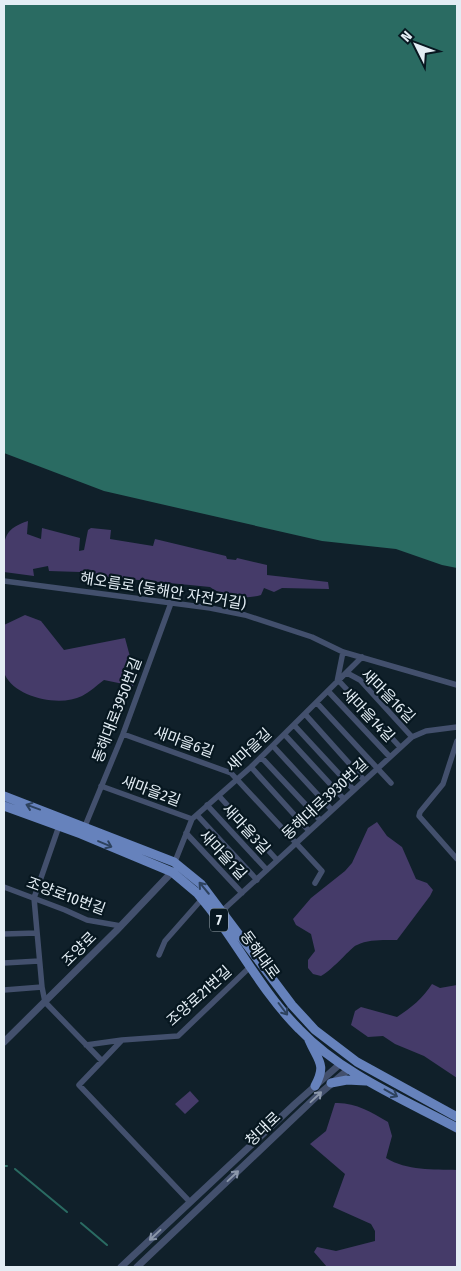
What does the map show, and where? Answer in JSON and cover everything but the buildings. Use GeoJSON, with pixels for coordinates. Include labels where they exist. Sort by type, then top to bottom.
{"type":"FeatureCollection","features":[{"type":"Feature","properties":{"kind":"main road","name":"동해대로"},"geometry":{"type":"LineString","coordinates":[[4,796],[172,872],[202,899],[292,1021],[308,1038],[349,1070],[457,1128]]}},
{"type":"Feature","properties":{"kind":"main road","name":"동해대로"},"geometry":{"type":"LineString","coordinates":[[4,806],[61,822],[85,826],[174,862],[201,884],[300,1014],[324,1037],[353,1059],[457,1116]]}},
{"type":"Feature","properties":{"kind":"main road"},"geometry":{"type":"LineString","coordinates":[[308,1038],[321,1064],[320,1077],[315,1086]]}},
{"type":"Feature","properties":{"kind":"main road"},"geometry":{"type":"LineString","coordinates":[[340,1064],[353,1059]]}},
{"type":"Feature","properties":{"kind":"main road"},"geometry":{"type":"LineString","coordinates":[[349,1070],[353,1059]]}},
{"type":"Feature","properties":{"kind":"main road"},"geometry":{"type":"LineString","coordinates":[[331,1083],[356,1079],[372,1082]]}},
{"type":"Feature","properties":{"kind":"street","name":"해오름로 (동해안 자전거길)"},"geometry":{"type":"LineString","coordinates":[[4,581],[171,602],[253,617],[312,637],[343,652],[457,685]]}},
{"type":"Feature","properties":{"kind":"street","name":"동해대로3950번길"},"geometry":{"type":"LineString","coordinates":[[85,826],[123,734],[171,602]]}},
{"type":"Feature","properties":{"kind":"street"},"geometry":{"type":"LineString","coordinates":[[343,652],[338,681],[400,747]]}},
{"type":"Feature","properties":{"kind":"street","name":"새마을길"},"geometry":{"type":"LineString","coordinates":[[172,872],[174,862],[194,817],[251,767],[362,657]]}},
{"type":"Feature","properties":{"kind":"street","name":"새마을16길"},"geometry":{"type":"LineString","coordinates":[[347,673],[360,680],[412,737]]}},
{"type":"Feature","properties":{"kind":"street","name":"새마을14길"},"geometry":{"type":"LineString","coordinates":[[328,692],[390,756]]}},
{"type":"Feature","properties":{"kind":"street"},"geometry":{"type":"LineString","coordinates":[[317,703],[391,783]]}},
{"type":"Feature","properties":{"kind":"street"},"geometry":{"type":"LineString","coordinates":[[305,714],[364,780]]}},
{"type":"Feature","properties":{"kind":"street"},"geometry":{"type":"LineString","coordinates":[[294,725],[353,789]]}},
{"type":"Feature","properties":{"kind":"street","name":"동해대로3930번길"},"geometry":{"type":"LineString","coordinates":[[222,910],[242,894],[331,809],[412,737],[426,732],[457,727]]}},
{"type":"Feature","properties":{"kind":"street","name":"새마을6길"},"geometry":{"type":"LineString","coordinates":[[123,734],[231,773],[322,871],[315,882]]}},
{"type":"Feature","properties":{"kind":"street"},"geometry":{"type":"LineString","coordinates":[[284,735],[343,798]]}},
{"type":"Feature","properties":{"kind":"street"},"geometry":{"type":"LineString","coordinates":[[457,741],[443,784],[419,816],[457,859]]}},
{"type":"Feature","properties":{"kind":"street"},"geometry":{"type":"LineString","coordinates":[[273,746],[331,809]]}},
{"type":"Feature","properties":{"kind":"street"},"geometry":{"type":"LineString","coordinates":[[261,757],[320,820]]}},
{"type":"Feature","properties":{"kind":"street"},"geometry":{"type":"LineString","coordinates":[[251,767],[309,831]]}},
{"type":"Feature","properties":{"kind":"street","name":"새마을2길"},"geometry":{"type":"LineString","coordinates":[[101,786],[194,817],[257,880]]}},
{"type":"Feature","properties":{"kind":"street"},"geometry":{"type":"LineString","coordinates":[[219,796],[278,860]]}},
{"type":"Feature","properties":{"kind":"street","name":"새마을3길"},"geometry":{"type":"LineString","coordinates":[[207,805],[267,870]]}},
{"type":"Feature","properties":{"kind":"street"},"geometry":{"type":"LineString","coordinates":[[61,822],[34,898],[42,987],[45,1002],[102,1061]]}},
{"type":"Feature","properties":{"kind":"street","name":"새마을1길"},"geometry":{"type":"LineString","coordinates":[[186,834],[242,894]]}},
{"type":"Feature","properties":{"kind":"street","name":"조양로"},"geometry":{"type":"LineString","coordinates":[[4,1042],[121,926],[172,872]]}},
{"type":"Feature","properties":{"kind":"street","name":"조양로10번길"},"geometry":{"type":"LineString","coordinates":[[4,887],[87,920],[121,926]]}},
{"type":"Feature","properties":{"kind":"street"},"geometry":{"type":"LineString","coordinates":[[159,955],[165,941],[202,899]]}},
{"type":"Feature","properties":{"kind":"street"},"geometry":{"type":"LineString","coordinates":[[4,934],[37,933]]}},
{"type":"Feature","properties":{"kind":"street"},"geometry":{"type":"LineString","coordinates":[[4,963],[39,961]]}},
{"type":"Feature","properties":{"kind":"street","name":"조양로21번길"},"geometry":{"type":"LineString","coordinates":[[86,1045],[178,1036],[251,966]]}},
{"type":"Feature","properties":{"kind":"street"},"geometry":{"type":"LineString","coordinates":[[4,990],[42,987]]}},
{"type":"Feature","properties":{"kind":"street"},"geometry":{"type":"LineString","coordinates":[[122,1040],[79,1085],[197,1210]]}},
{"type":"Feature","properties":{"kind":"street","name":"청대로"},"geometry":{"type":"LineString","coordinates":[[121,1267],[340,1064]]}},
{"type":"Feature","properties":{"kind":"street","name":"청대로"},"geometry":{"type":"LineString","coordinates":[[137,1267],[331,1083],[349,1070]]}},
{"type":"Feature","properties":{"kind":"street"},"geometry":{"type":"LineString","coordinates":[[278,1120],[286,1126]]}},
{"type":"Feature","properties":{"kind":"shaded area"},"geometry":{"type":"Polygon","coordinates":[[[4,4],[457,4],[457,568],[442,565],[396,549],[322,541],[104,491],[4,453],[4,4]]]}},
{"type":"Feature","properties":{"kind":"shaded area"},"geometry":{"type":"Polygon","coordinates":[[[28,521],[27,534],[41,539],[42,528],[80,538],[79,551],[84,550],[88,530],[91,528],[111,530],[110,539],[153,546],[155,539],[226,556],[227,559],[236,560],[237,558],[267,565],[267,575],[328,582],[329,589],[282,588],[274,592],[264,588],[261,595],[241,597],[221,593],[210,587],[98,576],[88,569],[80,572],[49,571],[48,566],[33,569],[34,576],[4,572],[4,545],[8,533],[28,521]]]}},
{"type":"Feature","properties":{"kind":"shaded area"},"geometry":{"type":"Polygon","coordinates":[[[25,615],[41,621],[64,650],[125,638],[136,679],[133,686],[104,680],[82,696],[62,701],[39,698],[19,690],[5,675],[2,657],[4,625],[25,615]]]}},
{"type":"Feature","properties":{"kind":"shaded area"},"geometry":{"type":"Polygon","coordinates":[[[377,822],[387,836],[402,847],[416,879],[427,883],[433,890],[397,940],[377,940],[362,943],[354,947],[321,976],[313,974],[308,968],[308,960],[315,951],[311,934],[296,925],[293,919],[311,898],[345,871],[352,863],[368,828],[377,822]]]}},
{"type":"Feature","properties":{"kind":"shaded area"},"geometry":{"type":"Polygon","coordinates":[[[432,984],[440,988],[457,985],[457,1078],[424,1056],[395,1044],[383,1036],[368,1037],[351,1025],[355,1011],[361,1007],[397,1017],[425,994],[432,984]]]}},
{"type":"Feature","properties":{"kind":"shaded area"},"geometry":{"type":"Polygon","coordinates":[[[190,1091],[199,1101],[185,1114],[175,1104],[190,1091]]]}},
{"type":"Feature","properties":{"kind":"shaded area"},"geometry":{"type":"Polygon","coordinates":[[[335,1103],[356,1106],[388,1122],[392,1136],[386,1158],[411,1167],[457,1170],[457,1267],[327,1267],[314,1252],[317,1247],[336,1251],[375,1241],[375,1231],[371,1224],[333,1207],[345,1174],[310,1144],[326,1131],[335,1103]]]}},
{"type":"Feature","properties":{"kind":"waterway"},"geometry":{"type":"LineString","coordinates":[[15,1169],[67,1212]]}},
{"type":"Feature","properties":{"kind":"waterway"},"geometry":{"type":"LineString","coordinates":[[81,1223],[107,1245]]}}]}
